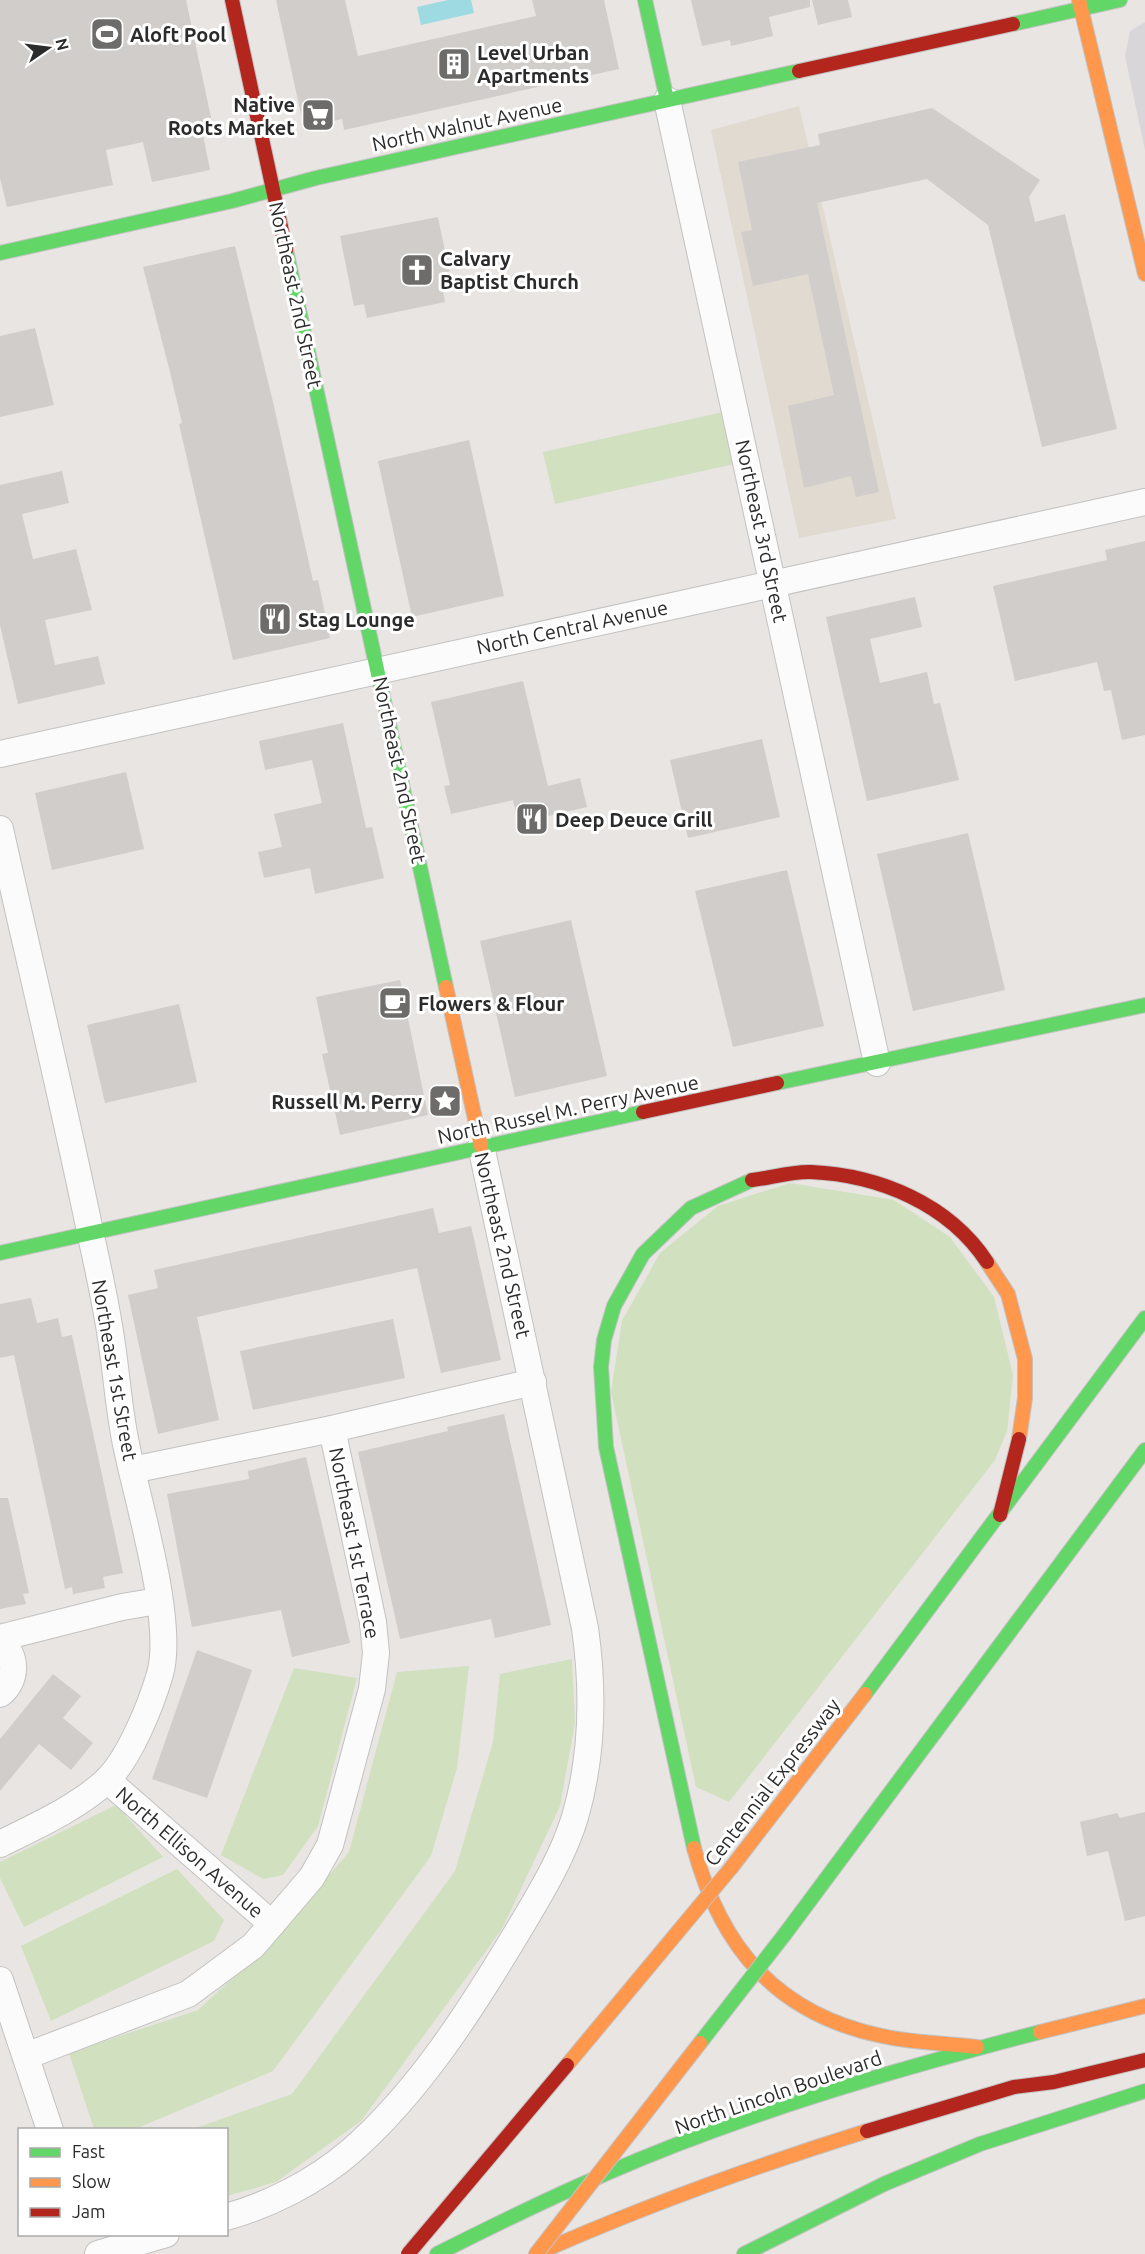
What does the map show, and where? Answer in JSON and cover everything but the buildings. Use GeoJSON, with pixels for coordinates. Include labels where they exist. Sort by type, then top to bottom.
{"type":"FeatureCollection","features":[{"type":"Feature","properties":{"kind":"main road","name":"Northeast 2nd Street"},"geometry":{"type":"LineString","coordinates":[[232,0],[481,1146]]}},
{"type":"Feature","properties":{"kind":"main road","name":"Northeast 3rd Street"},"geometry":{"type":"LineString","coordinates":[[645,0],[667,100]]}},
{"type":"Feature","properties":{"kind":"main road","name":"North Walnut Avenue"},"geometry":{"type":"LineString","coordinates":[[0,253],[1080,5],[1120,0]]}},
{"type":"Feature","properties":{"kind":"main road"},"geometry":{"type":"LineString","coordinates":[[1080,5],[1145,274]]}},
{"type":"Feature","properties":{"kind":"main road","name":"North Russel M. Perry Avenue"},"geometry":{"type":"LineString","coordinates":[[0,1253],[481,1146],[1145,1005]]}},
{"type":"Feature","properties":{"kind":"main road"},"geometry":{"type":"LineString","coordinates":[[977,2047],[882,2036],[841,2025],[810,2012],[768,1983],[732,1941],[717,1916],[702,1877],[690,1835],[606,1448],[601,1407],[600,1361],[604,1337],[620,1291],[635,1264],[672,1222],[700,1202],[730,1187],[764,1176],[826,1171],[859,1176],[915,1196],[943,1213],[987,1258],[1012,1303],[1020,1330],[1025,1360],[1022,1420],[1000,1515]]}},
{"type":"Feature","properties":{"kind":"main road","name":"Centennial Expressway"},"geometry":{"type":"LineString","coordinates":[[408,2254],[731,1868],[1000,1515],[1145,1318]]}},
{"type":"Feature","properties":{"kind":"main road"},"geometry":{"type":"LineString","coordinates":[[536,2254],[785,1934],[1145,1450]]}},
{"type":"Feature","properties":{"kind":"main road","name":"North Lincoln Boulevard"},"geometry":{"type":"LineString","coordinates":[[437,2254],[520,2213],[747,2118],[977,2047],[1145,2007]]}},
{"type":"Feature","properties":{"kind":"main road"},"geometry":{"type":"LineString","coordinates":[[536,2254],[627,2213],[948,2104],[1014,2087],[1054,2082],[1145,2060]]}},
{"type":"Feature","properties":{"kind":"main road"},"geometry":{"type":"LineString","coordinates":[[744,2254],[884,2184],[969,2148],[1145,2091]]}},
{"type":"Feature","properties":{"kind":"street","name":"Northeast 3rd Street"},"geometry":{"type":"LineString","coordinates":[[667,100],[876,1063]]}},
{"type":"Feature","properties":{"kind":"street","name":"North Central Avenue"},"geometry":{"type":"LineString","coordinates":[[0,754],[1145,502]]}},
{"type":"Feature","properties":{"kind":"street","name":"Northeast 1st Street"},"geometry":{"type":"LineString","coordinates":[[0,829],[91,1234],[112,1342],[121,1414],[159,1601],[162,1628],[161,1670],[138,1731],[107,1780],[79,1802],[0,1844]]}},
{"type":"Feature","properties":{"kind":"street","name":"Northeast 2nd Street"},"geometry":{"type":"LineString","coordinates":[[228,2216],[289,2192],[349,2153],[387,2116],[473,2007],[542,1890],[574,1819],[590,1743],[591,1666],[583,1618],[481,1146]]}},
{"type":"Feature","properties":{"kind":"street"},"geometry":{"type":"LineString","coordinates":[[132,1470],[332,1429],[533,1382]]}},
{"type":"Feature","properties":{"kind":"street","name":"Northeast 1st Terrace"},"geometry":{"type":"LineString","coordinates":[[26,2056],[188,1994],[253,1946],[312,1877],[330,1845],[372,1689],[376,1653],[373,1622],[332,1429]]}},
{"type":"Feature","properties":{"kind":"street"},"geometry":{"type":"LineString","coordinates":[[0,1694],[11,1682],[14,1671],[12,1659],[0,1640],[122,1607],[159,1601]]}},
{"type":"Feature","properties":{"kind":"street","name":"North Ellison Avenue"},"geometry":{"type":"LineString","coordinates":[[107,1780],[272,1924]]}},
{"type":"Feature","properties":{"kind":"street"},"geometry":{"type":"LineString","coordinates":[[0,1980],[49,2128]]}},
{"type":"Feature","properties":{"kind":"street"},"geometry":{"type":"LineString","coordinates":[[86,2236],[92,2254]]}},
{"type":"Feature","properties":{"kind":"street"},"geometry":{"type":"LineString","coordinates":[[98,2254],[162,2236]]}},
{"type":"Feature","properties":{"kind":"shaded area"},"geometry":{"type":"Polygon","coordinates":[[[1145,22],[1145,150],[1125,56],[1130,31],[1145,22]]]}},
{"type":"Feature","properties":{"kind":"shaded area"},"geometry":{"type":"Polygon","coordinates":[[[799,106],[896,519],[799,538],[711,130],[799,106]]]}},
{"type":"Feature","properties":{"kind":"green space"},"geometry":{"type":"Polygon","coordinates":[[[723,412],[734,464],[555,504],[543,452],[723,412]]]}},
{"type":"Feature","properties":{"kind":"green space"},"geometry":{"type":"Polygon","coordinates":[[[790,1183],[894,1200],[950,1237],[994,1297],[1013,1375],[1007,1431],[995,1460],[729,1802],[696,1787],[611,1392],[622,1321],[660,1253],[718,1206],[790,1183]]]}},
{"type":"Feature","properties":{"kind":"green space"},"geometry":{"type":"Polygon","coordinates":[[[572,1659],[575,1723],[560,1806],[502,1929],[361,2121],[276,2182],[228,2196],[228,2128],[196,2128],[292,2094],[455,1871],[493,1742],[500,1674],[572,1659]]]}},
{"type":"Feature","properties":{"kind":"green space"},"geometry":{"type":"Polygon","coordinates":[[[469,1666],[457,1768],[431,1856],[273,2071],[137,2128],[94,2128],[69,2053],[198,2010],[270,1944],[349,1852],[397,1672],[469,1666]]]}},
{"type":"Feature","properties":{"kind":"green space"},"geometry":{"type":"Polygon","coordinates":[[[294,1668],[357,1678],[318,1826],[283,1875],[263,1879],[221,1855],[294,1668]]]}},
{"type":"Feature","properties":{"kind":"green space"},"geometry":{"type":"Polygon","coordinates":[[[116,1805],[163,1857],[24,1927],[0,1878],[0,1862],[116,1805]]]}},
{"type":"Feature","properties":{"kind":"green space"},"geometry":{"type":"Polygon","coordinates":[[[177,1869],[224,1920],[214,1941],[51,2021],[21,1946],[177,1869]]]}},
{"type":"Feature","properties":{"kind":"water"},"geometry":{"type":"Polygon","coordinates":[[[448,0],[471,0],[474,13],[421,25],[417,7],[448,0]]]}},
{"type":"Feature","properties":{"kind":"traffic: fast"},"geometry":{"type":"LineString","coordinates":[[645,0],[667,100]]}},
{"type":"Feature","properties":{"kind":"traffic: fast"},"geometry":{"type":"LineString","coordinates":[[1013,24],[1120,0]]}},
{"type":"Feature","properties":{"kind":"traffic: fast"},"geometry":{"type":"LineString","coordinates":[[0,253],[232,201],[316,178],[799,71]]}},
{"type":"Feature","properties":{"kind":"traffic: fast"},"geometry":{"type":"LineString","coordinates":[[286,250],[446,987]]}},
{"type":"Feature","properties":{"kind":"traffic: fast"},"geometry":{"type":"LineString","coordinates":[[777,1083],[1145,1005]]}},
{"type":"Feature","properties":{"kind":"traffic: fast"},"geometry":{"type":"LineString","coordinates":[[0,1253],[643,1112]]}},
{"type":"Feature","properties":{"kind":"traffic: fast"},"geometry":{"type":"LineString","coordinates":[[694,1848],[606,1447],[601,1367],[604,1340],[614,1306],[643,1254],[691,1208],[752,1180]]}},
{"type":"Feature","properties":{"kind":"traffic: fast"},"geometry":{"type":"LineString","coordinates":[[865,1694],[1145,1318]]}},
{"type":"Feature","properties":{"kind":"traffic: fast"},"geometry":{"type":"LineString","coordinates":[[785,1934],[1145,1450]]}},
{"type":"Feature","properties":{"kind":"traffic: fast"},"geometry":{"type":"LineString","coordinates":[[700,2043],[785,1934]]}},
{"type":"Feature","properties":{"kind":"traffic: fast"},"geometry":{"type":"LineString","coordinates":[[437,2254],[572,2189],[710,2132],[874,2078],[1040,2032]]}},
{"type":"Feature","properties":{"kind":"traffic: fast"},"geometry":{"type":"LineString","coordinates":[[744,2254],[884,2184],[980,2144],[1145,2091]]}},
{"type":"Feature","properties":{"kind":"traffic: slow"},"geometry":{"type":"LineString","coordinates":[[1079,0],[1145,274]]}},
{"type":"Feature","properties":{"kind":"traffic: slow"},"geometry":{"type":"LineString","coordinates":[[446,987],[481,1146]]}},
{"type":"Feature","properties":{"kind":"traffic: slow"},"geometry":{"type":"LineString","coordinates":[[987,1262],[1008,1294],[1025,1359],[1025,1398],[1019,1439]]}},
{"type":"Feature","properties":{"kind":"traffic: slow"},"geometry":{"type":"LineString","coordinates":[[731,1868],[865,1694]]}},
{"type":"Feature","properties":{"kind":"traffic: slow"},"geometry":{"type":"LineString","coordinates":[[694,1848],[720,1916],[738,1946],[759,1971],[783,1993],[812,2011],[845,2026],[917,2042],[977,2047]]}},
{"type":"Feature","properties":{"kind":"traffic: slow"},"geometry":{"type":"LineString","coordinates":[[567,2065],[731,1868]]}},
{"type":"Feature","properties":{"kind":"traffic: slow"},"geometry":{"type":"LineString","coordinates":[[1040,2032],[1145,2006]]}},
{"type":"Feature","properties":{"kind":"traffic: slow"},"geometry":{"type":"LineString","coordinates":[[536,2254],[700,2043]]}},
{"type":"Feature","properties":{"kind":"traffic: slow"},"geometry":{"type":"LineString","coordinates":[[536,2254],[618,2219],[700,2188],[867,2131]]}},
{"type":"Feature","properties":{"kind":"traffic: jam"},"geometry":{"type":"LineString","coordinates":[[232,0],[286,250]]}},
{"type":"Feature","properties":{"kind":"traffic: jam"},"geometry":{"type":"LineString","coordinates":[[799,71],[1013,24]]}},
{"type":"Feature","properties":{"kind":"traffic: jam"},"geometry":{"type":"LineString","coordinates":[[643,1112],[777,1083]]}},
{"type":"Feature","properties":{"kind":"traffic: jam"},"geometry":{"type":"LineString","coordinates":[[752,1180],[811,1172],[837,1174],[887,1187],[910,1196],[933,1209],[953,1224],[987,1262]]}},
{"type":"Feature","properties":{"kind":"traffic: jam"},"geometry":{"type":"LineString","coordinates":[[1000,1515],[1019,1439]]}},
{"type":"Feature","properties":{"kind":"traffic: jam"},"geometry":{"type":"LineString","coordinates":[[867,2131],[1014,2087],[1054,2082],[1145,2060]]}},
{"type":"Feature","properties":{"kind":"traffic: jam"},"geometry":{"type":"LineString","coordinates":[[408,2254],[567,2065]]}},
{"type":"Feature","properties":{"kind":"place","name":"Aloft Pool"},"geometry":{"type":"Point","coordinates":[107,34]}},
{"type":"Feature","properties":{"kind":"place","name":"Level Urban Apartments"},"geometry":{"type":"Point","coordinates":[454,64]}},
{"type":"Feature","properties":{"kind":"place","name":"Native Roots Market"},"geometry":{"type":"Point","coordinates":[318,115]}},
{"type":"Feature","properties":{"kind":"place","name":"Calvary Baptist Church"},"geometry":{"type":"Point","coordinates":[417,270]}},
{"type":"Feature","properties":{"kind":"place","name":"Stag Lounge"},"geometry":{"type":"Point","coordinates":[275,619]}},
{"type":"Feature","properties":{"kind":"place","name":"Deep Deuce Grill"},"geometry":{"type":"Point","coordinates":[532,819]}},
{"type":"Feature","properties":{"kind":"place","name":"Flowers & Flour"},"geometry":{"type":"Point","coordinates":[395,1003]}},
{"type":"Feature","properties":{"kind":"place","name":"Russell M. Perry"},"geometry":{"type":"Point","coordinates":[445,1101]}}]}
